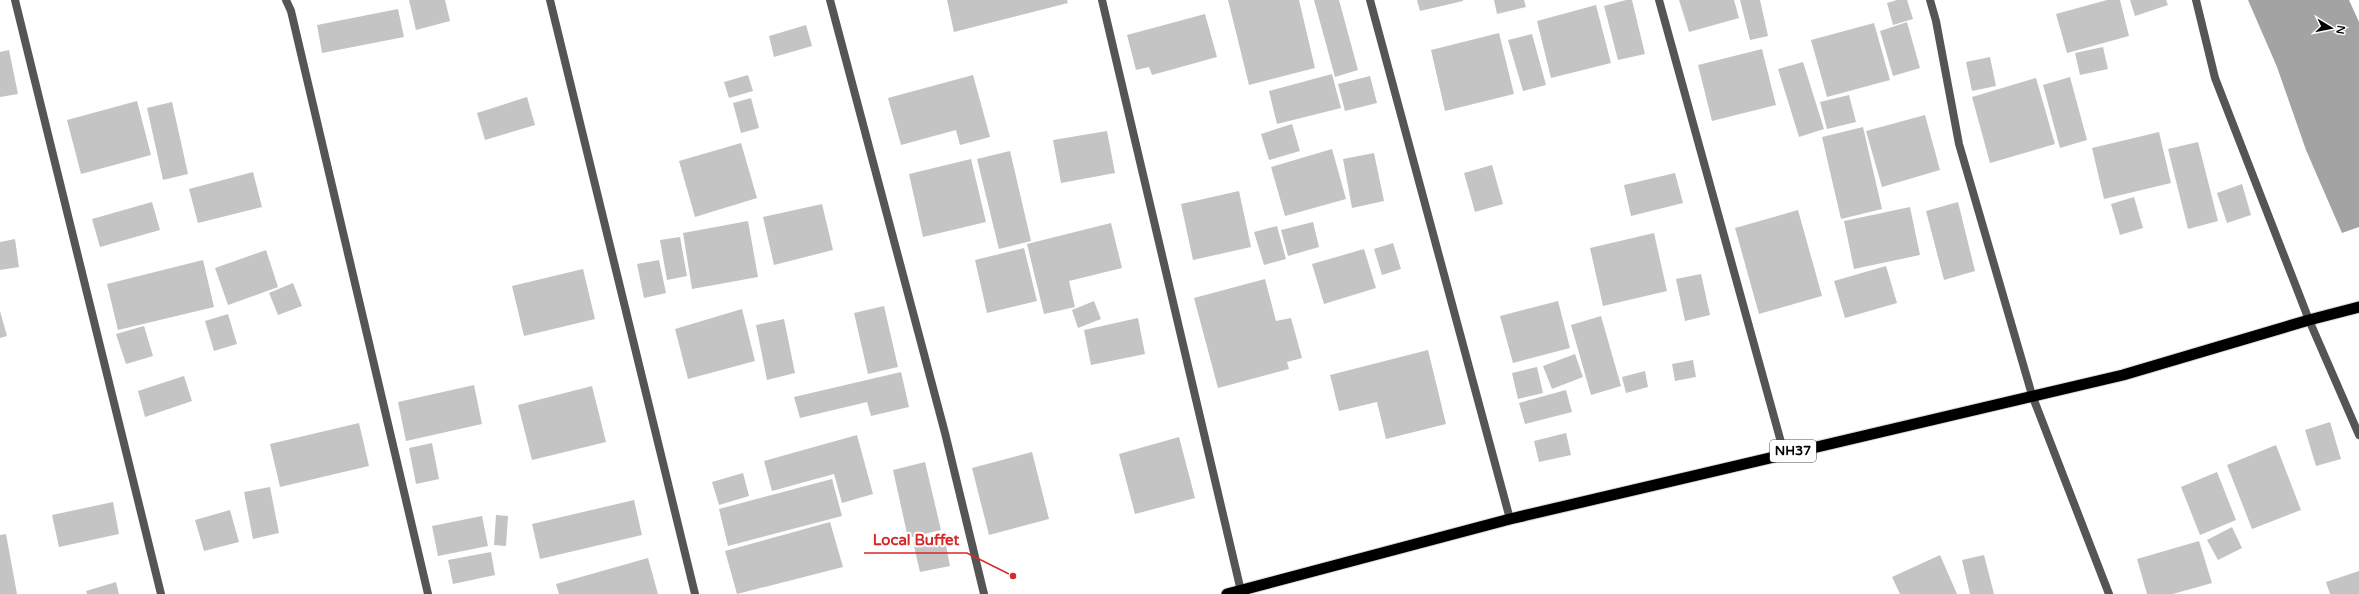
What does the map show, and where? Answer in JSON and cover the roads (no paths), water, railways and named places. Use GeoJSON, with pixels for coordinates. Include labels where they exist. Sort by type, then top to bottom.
{"type":"FeatureCollection","features":[{"type":"Feature","properties":{"kind":"highway","name":"NH37"},"geometry":{"type":"LineString","coordinates":[[1227,594],[1510,519],[1784,453],[2123,375],[2309,320],[2359,307]]}},
{"type":"Feature","properties":{"kind":"street"},"geometry":{"type":"LineString","coordinates":[[15,0],[161,594]]}},
{"type":"Feature","properties":{"kind":"street"},"geometry":{"type":"LineString","coordinates":[[286,0],[291,11],[428,594]]}},
{"type":"Feature","properties":{"kind":"street"},"geometry":{"type":"LineString","coordinates":[[550,0],[695,594]]}},
{"type":"Feature","properties":{"kind":"street"},"geometry":{"type":"LineString","coordinates":[[830,0],[945,433],[984,594]]}},
{"type":"Feature","properties":{"kind":"street"},"geometry":{"type":"LineString","coordinates":[[1102,0],[1241,591]]}},
{"type":"Feature","properties":{"kind":"street"},"geometry":{"type":"LineString","coordinates":[[1370,0],[1510,519]]}},
{"type":"Feature","properties":{"kind":"street"},"geometry":{"type":"LineString","coordinates":[[1659,0],[1784,453]]}},
{"type":"Feature","properties":{"kind":"street"},"geometry":{"type":"LineString","coordinates":[[1930,0],[1936,21],[1959,144],[2032,395],[2109,594]]}},
{"type":"Feature","properties":{"kind":"street"},"geometry":{"type":"LineString","coordinates":[[2196,0],[2215,78],[2309,320],[2359,435]]}},
{"type":"Feature","properties":{"kind":"place","name":"Local Buffet"},"geometry":{"type":"Point","coordinates":[1013,576]}}]}
